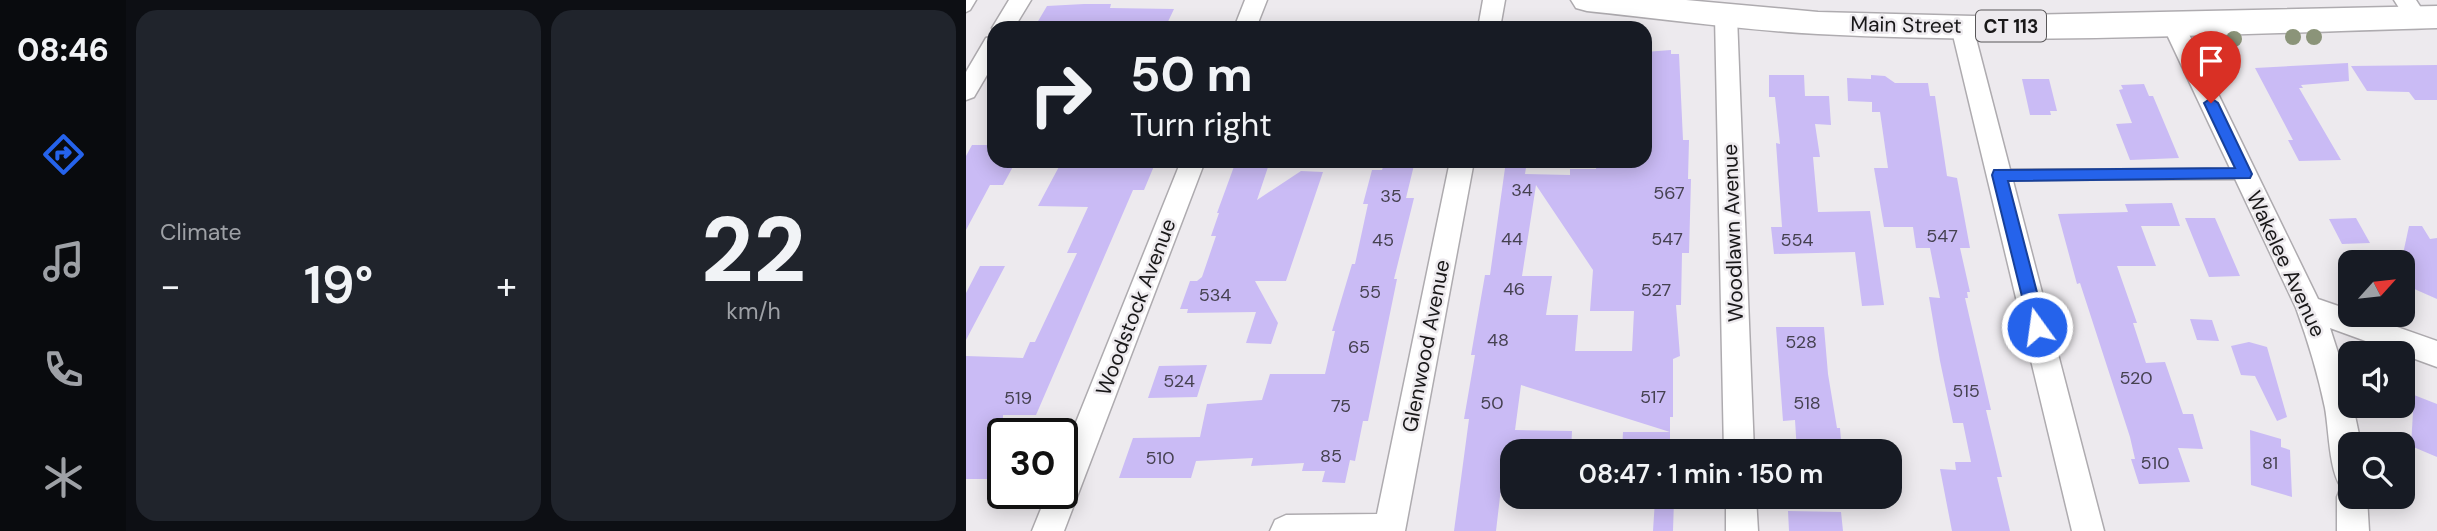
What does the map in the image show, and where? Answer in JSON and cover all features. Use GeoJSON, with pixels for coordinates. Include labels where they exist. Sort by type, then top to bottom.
{"type":"FeatureCollection","features":[{"type":"Feature","properties":{"kind":"main road","name":"Main Street"},"geometry":{"type":"LineString","coordinates":[[1587,0],[1726,16],[1819,23],[1962,27],[2174,24],[2419,11]]}},
{"type":"Feature","properties":{"kind":"street"},"geometry":{"type":"LineString","coordinates":[[1007,21],[1020,0]]}},
{"type":"Feature","properties":{"kind":"street"},"geometry":{"type":"LineString","coordinates":[[1248,21],[1256,0]]}},
{"type":"Feature","properties":{"kind":"street"},"geometry":{"type":"LineString","coordinates":[[1490,21],[1494,0]]}},
{"type":"Feature","properties":{"kind":"street","name":"Woodlawn Avenue"},"geometry":{"type":"LineString","coordinates":[[1726,16],[1739,439]]}},
{"type":"Feature","properties":{"kind":"street","name":"Wakelee Avenue"},"geometry":{"type":"LineString","coordinates":[[2174,24],[2309,308],[2335,383],[2345,432]]}},
{"type":"Feature","properties":{"kind":"street"},"geometry":{"type":"LineString","coordinates":[[1962,27],[2088,531]]}},
{"type":"Feature","properties":{"kind":"street"},"geometry":{"type":"LineString","coordinates":[[966,91],[973,66],[987,51]]}},
{"type":"Feature","properties":{"kind":"street","name":"Woodstock Avenue"},"geometry":{"type":"LineString","coordinates":[[1048,531],[1190,168]]}},
{"type":"Feature","properties":{"kind":"street","name":"Glenwood Avenue"},"geometry":{"type":"LineString","coordinates":[[1390,530],[1461,168]]}},
{"type":"Feature","properties":{"kind":"street"},"geometry":{"type":"LineString","coordinates":[[2309,308],[2437,354]]}},
{"type":"Feature","properties":{"kind":"street"},"geometry":{"type":"LineString","coordinates":[[1741,509],[1742,531]]}},
{"type":"Feature","properties":{"kind":"street"},"geometry":{"type":"LineString","coordinates":[[2352,509],[2353,531]]}},
{"type":"Feature","properties":{"kind":"street"},"geometry":{"type":"LineString","coordinates":[[1286,531],[1390,530]]}},
{"type":"Feature","properties":{"kind":"lane"},"geometry":{"type":"LineString","coordinates":[[966,8],[971,0]]}},
{"type":"Feature","properties":{"kind":"lane"},"geometry":{"type":"LineString","coordinates":[[1999,175],[2245,174]]}},
{"type":"Feature","properties":{"kind":"building"},"geometry":{"type":"Polygon","coordinates":[[[1111,4],[1110,8],[1174,9],[1168,21],[1038,21],[1047,6],[1111,4]]]}},
{"type":"Feature","properties":{"kind":"building"},"geometry":{"type":"Polygon","coordinates":[[[1671,50],[1671,54],[1679,54],[1683,140],[1689,140],[1688,179],[1691,179],[1689,253],[1682,253],[1681,305],[1676,305],[1680,356],[1673,359],[1673,417],[1670,417],[1670,432],[1521,385],[1515,430],[1572,431],[1572,439],[1500,439],[1500,497],[1496,531],[1454,531],[1469,419],[1464,419],[1475,355],[1471,355],[1485,275],[1490,275],[1505,168],[1526,168],[1525,174],[1570,175],[1570,169],[1652,168],[1652,51],[1671,50]],[[1536,185],[1522,276],[1552,276],[1546,315],[1578,315],[1575,351],[1632,351],[1634,311],[1590,311],[1593,270],[1536,185]]]}},
{"type":"Feature","properties":{"kind":"building"},"geometry":{"type":"Polygon","coordinates":[[[2348,63],[2349,81],[2301,85],[2303,88],[2299,88],[2341,160],[2299,161],[2288,140],[2293,140],[2255,68],[2348,63]]]}},
{"type":"Feature","properties":{"kind":"building"},"geometry":{"type":"Polygon","coordinates":[[[2437,65],[2437,100],[2415,100],[2409,92],[2367,91],[2351,66],[2437,65]]]}},
{"type":"Feature","properties":{"kind":"building"},"geometry":{"type":"Polygon","coordinates":[[[1769,75],[1804,75],[1805,96],[1829,96],[1831,125],[1815,124],[1820,157],[1813,157],[1818,212],[1870,211],[1884,305],[1862,306],[1855,252],[1774,254],[1771,227],[1782,227],[1776,143],[1780,144],[1775,97],[1769,97],[1769,75]]]}},
{"type":"Feature","properties":{"kind":"building"},"geometry":{"type":"Polygon","coordinates":[[[1871,75],[1885,76],[1895,83],[1928,83],[1930,96],[1935,96],[1947,176],[1957,178],[1970,248],[1960,248],[1970,292],[1967,292],[1968,298],[1965,298],[1991,410],[1986,410],[2002,477],[1997,477],[2010,531],[1952,531],[1940,469],[1956,470],[1955,462],[1971,462],[1963,423],[1953,423],[1940,361],[1929,297],[1940,298],[1930,248],[1916,248],[1913,227],[1884,227],[1874,168],[1888,168],[1880,112],[1872,112],[1872,102],[1848,101],[1847,78],[1871,79],[1871,75]]]}},
{"type":"Feature","properties":{"kind":"building"},"geometry":{"type":"Polygon","coordinates":[[[2022,79],[2049,79],[2057,111],[2050,111],[2051,115],[2030,115],[2022,79]]]}},
{"type":"Feature","properties":{"kind":"building"},"geometry":{"type":"Polygon","coordinates":[[[2144,84],[2149,96],[2153,96],[2179,158],[2130,160],[2116,124],[2132,123],[2119,90],[2123,89],[2121,85],[2144,84]]]}},
{"type":"Feature","properties":{"kind":"building"},"geometry":{"type":"Polygon","coordinates":[[[972,145],[987,145],[987,168],[1012,168],[1003,185],[990,185],[966,230],[966,156],[972,145]]]}},
{"type":"Feature","properties":{"kind":"building"},"geometry":{"type":"Polygon","coordinates":[[[1058,168],[1153,168],[1144,190],[1133,190],[1036,415],[987,418],[987,479],[966,479],[966,356],[1023,358],[1030,342],[1035,342],[1077,253],[1067,253],[1088,207],[1038,206],[1058,168]]]}},
{"type":"Feature","properties":{"kind":"building"},"geometry":{"type":"Polygon","coordinates":[[[1233,168],[1268,168],[1257,200],[1301,171],[1323,172],[1286,281],[1255,281],[1278,323],[1271,344],[1246,343],[1256,312],[1187,313],[1188,309],[1180,309],[1190,281],[1197,281],[1202,277],[1216,236],[1211,236],[1233,168]]]}},
{"type":"Feature","properties":{"kind":"building"},"geometry":{"type":"Polygon","coordinates":[[[1413,168],[1406,198],[1414,198],[1394,279],[1397,279],[1368,421],[1363,421],[1355,461],[1350,460],[1345,483],[1322,482],[1325,471],[1302,471],[1304,463],[1251,466],[1253,458],[1196,461],[1191,478],[1119,478],[1133,438],[1200,437],[1207,404],[1262,400],[1270,374],[1325,374],[1335,331],[1332,331],[1352,264],[1355,264],[1368,204],[1363,204],[1372,170],[1413,168]]]}},
{"type":"Feature","properties":{"kind":"building"},"geometry":{"type":"Polygon","coordinates":[[[2172,203],[2180,226],[2141,226],[2156,266],[2117,266],[2137,323],[2133,323],[2146,363],[2165,362],[2183,414],[2193,414],[2203,449],[2178,448],[2190,482],[2139,484],[2131,459],[2135,459],[2130,437],[2080,283],[2077,284],[2058,214],[2128,212],[2125,204],[2172,203]]]}},
{"type":"Feature","properties":{"kind":"building"},"geometry":{"type":"Polygon","coordinates":[[[2185,218],[2215,218],[2240,276],[2209,277],[2185,218]]]}},
{"type":"Feature","properties":{"kind":"building"},"geometry":{"type":"Polygon","coordinates":[[[2356,218],[2370,243],[2342,244],[2329,219],[2356,218]]]}},
{"type":"Feature","properties":{"kind":"building"},"geometry":{"type":"Polygon","coordinates":[[[2409,226],[2422,226],[2430,239],[2437,238],[2437,299],[2415,289],[2415,250],[2404,250],[2409,226]]]}},
{"type":"Feature","properties":{"kind":"building"},"geometry":{"type":"Polygon","coordinates":[[[980,266],[1005,266],[966,340],[966,293],[980,266]]]}},
{"type":"Feature","properties":{"kind":"building"},"geometry":{"type":"Polygon","coordinates":[[[2190,319],[2212,320],[2219,341],[2197,340],[2190,319]]]}},
{"type":"Feature","properties":{"kind":"building"},"geometry":{"type":"Polygon","coordinates":[[[1776,327],[1824,327],[1828,374],[1841,439],[1796,439],[1795,420],[1783,421],[1776,327]]]}},
{"type":"Feature","properties":{"kind":"building"},"geometry":{"type":"Polygon","coordinates":[[[2249,342],[2267,347],[2287,417],[2277,421],[2255,376],[2241,375],[2231,346],[2249,342]]]}},
{"type":"Feature","properties":{"kind":"building"},"geometry":{"type":"Polygon","coordinates":[[[1207,365],[1197,397],[1148,398],[1159,366],[1207,365]]]}},
{"type":"Feature","properties":{"kind":"building"},"geometry":{"type":"Polygon","coordinates":[[[2415,395],[2437,404],[2437,457],[2415,448],[2415,432],[2412,432],[2415,395]]]}},
{"type":"Feature","properties":{"kind":"building"},"geometry":{"type":"Polygon","coordinates":[[[2250,430],[2281,439],[2281,447],[2290,450],[2292,497],[2251,485],[2250,430]]]}},
{"type":"Feature","properties":{"kind":"building"},"geometry":{"type":"Polygon","coordinates":[[[1623,432],[1670,432],[1670,439],[1623,439],[1623,432]]]}},
{"type":"Feature","properties":{"kind":"building"},"geometry":{"type":"Polygon","coordinates":[[[1654,509],[1674,509],[1673,531],[1653,531],[1654,509]]]}},
{"type":"Feature","properties":{"kind":"building"},"geometry":{"type":"Polygon","coordinates":[[[1788,511],[1841,512],[1843,531],[1789,531],[1788,511]]]}},
{"type":"Feature","properties":{"kind":"route"},"geometry":{"type":"LineString","coordinates":[[2037,327],[1999,175],[2245,174],[2211,103]]}}]}
